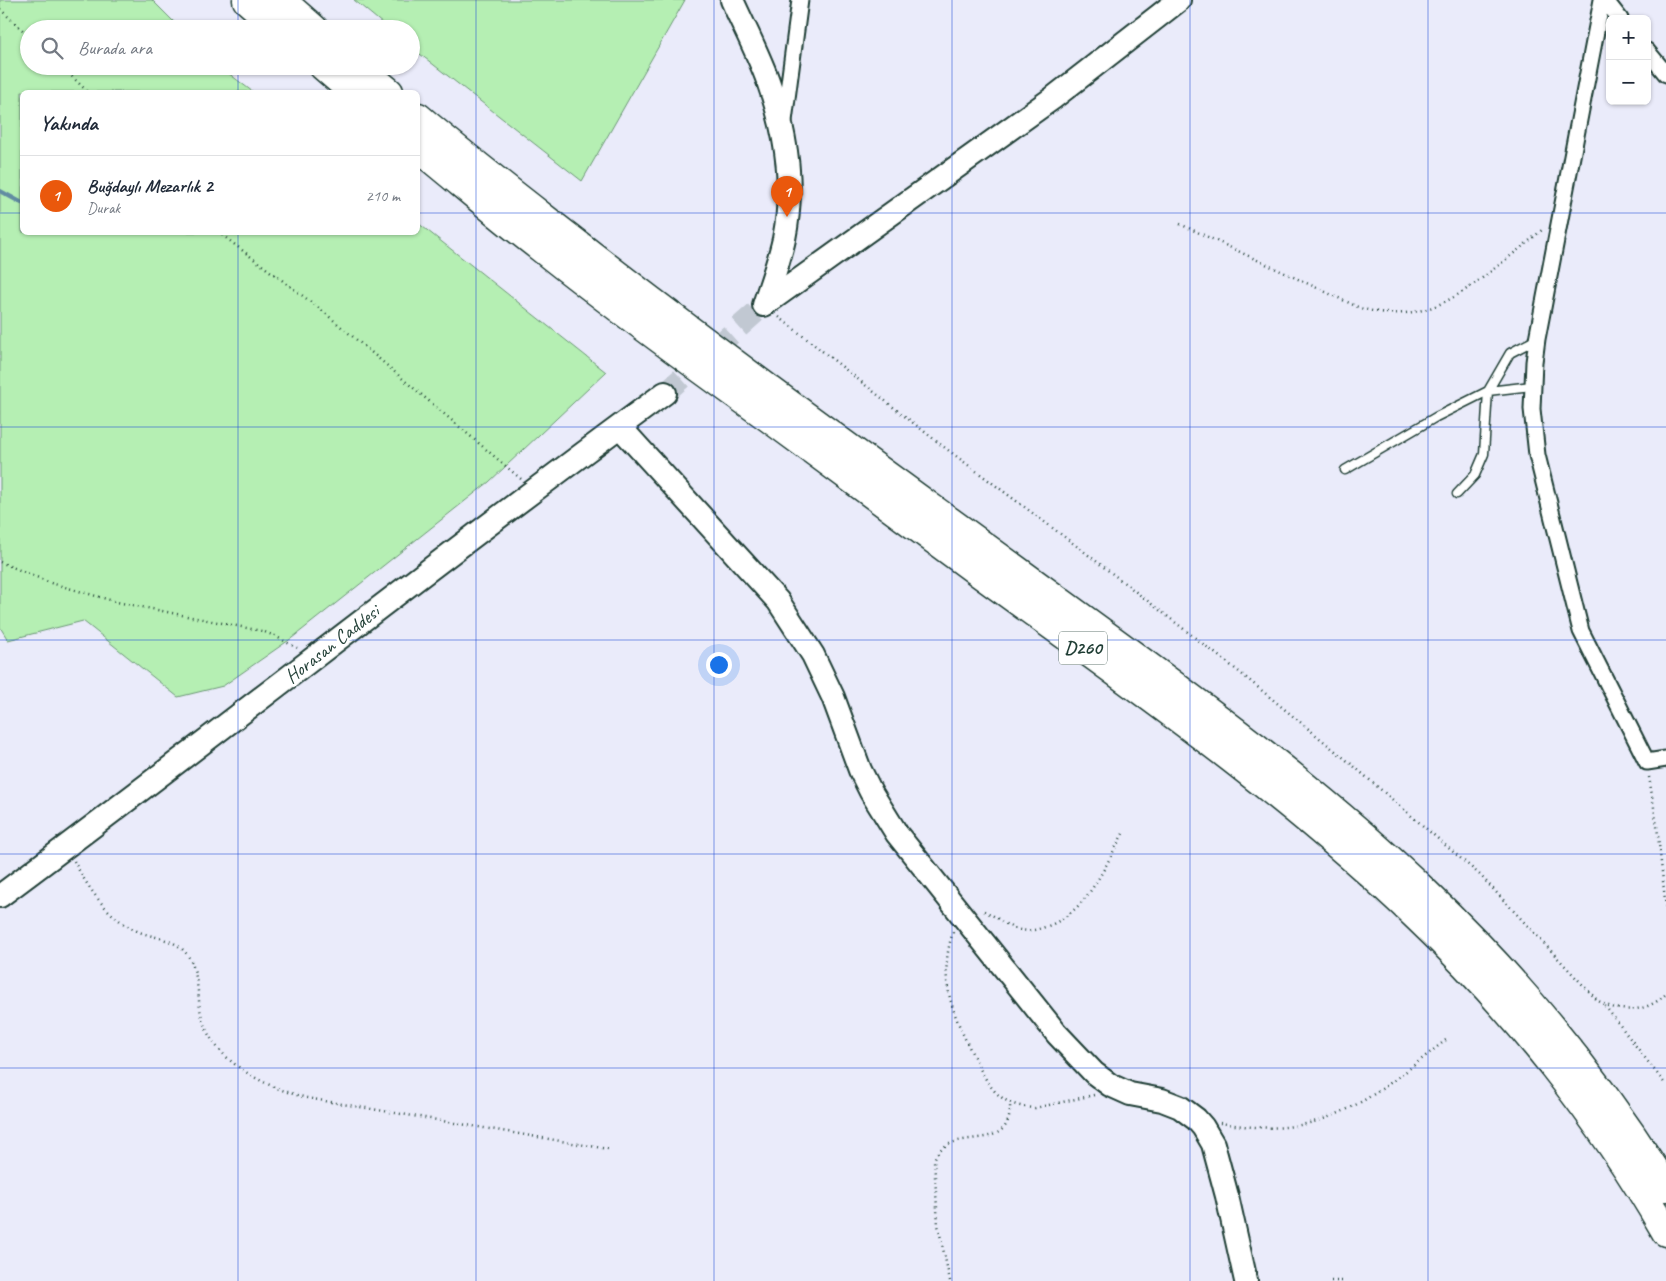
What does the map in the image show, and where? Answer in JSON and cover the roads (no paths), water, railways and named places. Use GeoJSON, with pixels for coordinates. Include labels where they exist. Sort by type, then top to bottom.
{"type":"FeatureCollection","features":[{"type":"Feature","properties":{"kind":"highway"},"geometry":{"type":"LineString","coordinates":[[247,0],[270,20]]}},
{"type":"Feature","properties":{"kind":"highway"},"geometry":{"type":"LineString","coordinates":[[280,0],[303,20]]}},
{"type":"Feature","properties":{"kind":"highway"},"geometry":{"type":"LineString","coordinates":[[333,75],[351,90]]}},
{"type":"Feature","properties":{"kind":"highway"},"geometry":{"type":"LineString","coordinates":[[369,75],[387,90]]}},
{"type":"Feature","properties":{"kind":"highway","name":"D260"},"geometry":{"type":"LineString","coordinates":[[420,119],[456,150],[672,319],[1171,682],[1266,755],[1360,833],[1426,892],[1526,997],[1610,1102],[1666,1187]]}},
{"type":"Feature","properties":{"kind":"highway","name":"D260"},"geometry":{"type":"LineString","coordinates":[[420,150],[543,250],[665,343],[1192,728],[1286,802],[1370,873],[1462,962],[1533,1042],[1563,1079],[1616,1153],[1666,1232]]}},
{"type":"Feature","properties":{"kind":"street"},"geometry":{"type":"LineString","coordinates":[[732,0],[768,79],[782,130],[788,176],[787,217],[779,259],[764,305],[1054,98],[1179,0]]}},
{"type":"Feature","properties":{"kind":"street"},"geometry":{"type":"LineString","coordinates":[[782,130],[800,0]]}},
{"type":"Feature","properties":{"kind":"street"},"geometry":{"type":"LineString","coordinates":[[1604,0],[1617,15]]}},
{"type":"Feature","properties":{"kind":"street"},"geometry":{"type":"LineString","coordinates":[[1604,0],[1537,339],[1532,386],[1533,425],[1537,456],[1581,631],[1647,762],[1666,759]]}},
{"type":"Feature","properties":{"kind":"street"},"geometry":{"type":"LineString","coordinates":[[1651,56],[1666,74]]}},
{"type":"Feature","properties":{"kind":"street","name":"Horasan Caddesi"},"geometry":{"type":"LineString","coordinates":[[0,896],[534,490],[665,393]]}},
{"type":"Feature","properties":{"kind":"street"},"geometry":{"type":"LineString","coordinates":[[620,426],[778,602],[791,619],[824,676],[860,770],[897,834],[1057,1034],[1098,1076],[1119,1090],[1171,1103],[1196,1119],[1209,1135],[1229,1205],[1246,1281]]}},
{"type":"Feature","properties":{"kind":"lane"},"geometry":{"type":"LineString","coordinates":[[1457,494],[1475,475],[1484,454],[1488,391],[1510,353],[1537,339]]}},
{"type":"Feature","properties":{"kind":"lane"},"geometry":{"type":"LineString","coordinates":[[1345,470],[1436,417],[1488,391],[1532,386]]}},
{"type":"Feature","properties":{"kind":"waterway"},"geometry":{"type":"LineString","coordinates":[[0,191],[20,202]]}},
{"type":"Feature","properties":{"kind":"tunnel"},"geometry":{"type":"LineString","coordinates":[[665,393],[764,305]]}},
{"type":"Feature","properties":{"kind":"place","name":"Buğdaylı Mezarlık 2"},"geometry":{"type":"Point","coordinates":[787,217]}}]}
